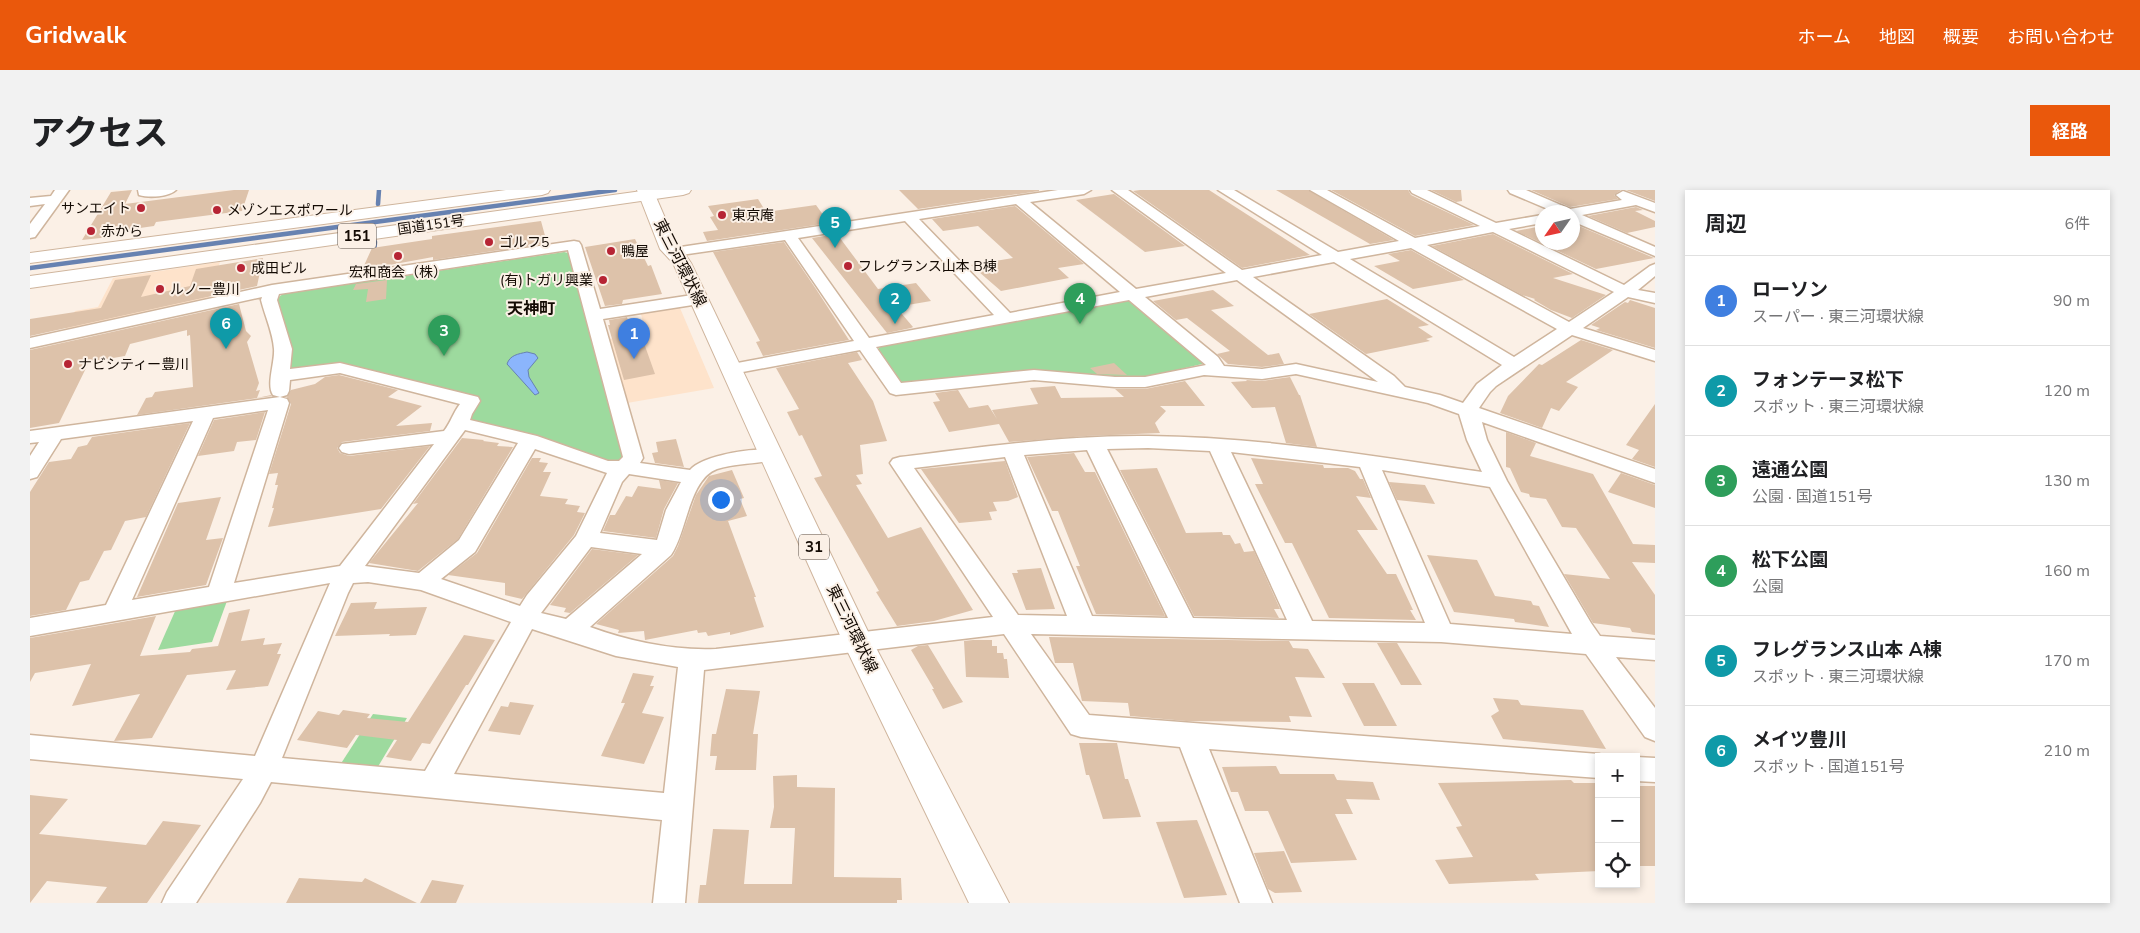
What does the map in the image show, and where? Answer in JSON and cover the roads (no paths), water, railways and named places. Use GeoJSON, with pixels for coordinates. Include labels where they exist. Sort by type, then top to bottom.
{"type":"FeatureCollection","features":[{"type":"Feature","properties":{"kind":"main road","name":"国道151号"},"geometry":{"type":"LineString","coordinates":[[30,258],[542,190]]}},
{"type":"Feature","properties":{"kind":"main road","name":"国道151号"},"geometry":{"type":"LineString","coordinates":[[30,282],[646,192],[683,190]]}},
{"type":"Feature","properties":{"kind":"main road","name":"東三河環状線"},"geometry":{"type":"LineString","coordinates":[[646,192],[669,249],[674,252],[682,263],[858,642],[989,903]]}},
{"type":"Feature","properties":{"kind":"street"},"geometry":{"type":"LineString","coordinates":[[145,190],[144,192],[147,193],[169,190]]}},
{"type":"Feature","properties":{"kind":"street"},"geometry":{"type":"LineString","coordinates":[[674,252],[1084,190]]}},
{"type":"Feature","properties":{"kind":"street"},"geometry":{"type":"LineString","coordinates":[[1118,190],[1388,380],[1398,390]]}},
{"type":"Feature","properties":{"kind":"street"},"geometry":{"type":"LineString","coordinates":[[1225,190],[1514,365]]}},
{"type":"Feature","properties":{"kind":"street"},"geometry":{"type":"LineString","coordinates":[[1316,190],[1567,328],[1655,356]]}},
{"type":"Feature","properties":{"kind":"street"},"geometry":{"type":"LineString","coordinates":[[1418,190],[1626,292],[1655,298]]}},
{"type":"Feature","properties":{"kind":"street"},"geometry":{"type":"LineString","coordinates":[[1515,190],[1549,205]]}},
{"type":"Feature","properties":{"kind":"street"},"geometry":{"type":"LineString","coordinates":[[1611,190],[1655,208]]}},
{"type":"Feature","properties":{"kind":"street"},"geometry":{"type":"LineString","coordinates":[[30,202],[59,194]]}},
{"type":"Feature","properties":{"kind":"street"},"geometry":{"type":"LineString","coordinates":[[30,234],[59,194]]}},
{"type":"Feature","properties":{"kind":"street"},"geometry":{"type":"LineString","coordinates":[[1019,200],[1135,295],[1212,361],[1218,370]]}},
{"type":"Feature","properties":{"kind":"street"},"geometry":{"type":"LineString","coordinates":[[1580,212],[1636,201]]}},
{"type":"Feature","properties":{"kind":"street"},"geometry":{"type":"LineString","coordinates":[[909,217],[1006,318]]}},
{"type":"Feature","properties":{"kind":"street"},"geometry":{"type":"LineString","coordinates":[[1580,218],[1655,252]]}},
{"type":"Feature","properties":{"kind":"street"},"geometry":{"type":"LineString","coordinates":[[732,370],[1535,220]]}},
{"type":"Feature","properties":{"kind":"street"},"geometry":{"type":"LineString","coordinates":[[790,235],[896,389],[1034,375],[1115,382],[1145,382],[1181,373],[1218,370],[1262,374],[1296,369],[1434,399],[1655,476]]}},
{"type":"Feature","properties":{"kind":"street"},"geometry":{"type":"LineString","coordinates":[[30,343],[272,290],[574,245],[634,458],[613,479],[586,539],[535,601],[433,785]]}},
{"type":"Feature","properties":{"kind":"street"},"geometry":{"type":"LineString","coordinates":[[1467,412],[1483,388],[1567,328],[1626,292],[1655,268]]}},
{"type":"Feature","properties":{"kind":"street"},"geometry":{"type":"LineString","coordinates":[[218,595],[280,403],[283,349],[269,300],[272,290]]}},
{"type":"Feature","properties":{"kind":"street"},"geometry":{"type":"LineString","coordinates":[[594,315],[699,299]]}},
{"type":"Feature","properties":{"kind":"street"},"geometry":{"type":"LineString","coordinates":[[178,903],[250,794],[263,769],[274,747],[336,593],[346,575],[456,430],[462,414],[471,400],[340,368],[280,376]]}},
{"type":"Feature","properties":{"kind":"street"},"geometry":{"type":"LineString","coordinates":[[30,437],[280,403]]}},
{"type":"Feature","properties":{"kind":"street"},"geometry":{"type":"LineString","coordinates":[[1467,412],[1473,424],[1477,440],[1497,481],[1592,645],[1655,729]]}},
{"type":"Feature","properties":{"kind":"street"},"geometry":{"type":"LineString","coordinates":[[115,612],[206,413]]}},
{"type":"Feature","properties":{"kind":"street"},"geometry":{"type":"LineString","coordinates":[[349,448],[456,430],[530,440],[606,467],[624,467],[696,477]]}},
{"type":"Feature","properties":{"kind":"street"},"geometry":{"type":"LineString","coordinates":[[30,472],[54,434]]}},
{"type":"Feature","properties":{"kind":"street"},"geometry":{"type":"LineString","coordinates":[[423,582],[467,546],[530,440]]}},
{"type":"Feature","properties":{"kind":"street"},"geometry":{"type":"LineString","coordinates":[[1497,481],[1268,449],[1150,442],[1094,443],[900,463],[1081,726],[1190,736],[1595,766]]}},
{"type":"Feature","properties":{"kind":"street"},"geometry":{"type":"LineString","coordinates":[[1094,443],[1185,627]]}},
{"type":"Feature","properties":{"kind":"street"},"geometry":{"type":"LineString","coordinates":[[1218,446],[1304,630]]}},
{"type":"Feature","properties":{"kind":"street"},"geometry":{"type":"LineString","coordinates":[[1012,450],[1083,625]]}},
{"type":"Feature","properties":{"kind":"street"},"geometry":{"type":"LineString","coordinates":[[570,630],[668,543],[675,515],[689,485],[705,467],[771,455]]}},
{"type":"Feature","properties":{"kind":"street"},"geometry":{"type":"LineString","coordinates":[[1368,462],[1441,633]]}},
{"type":"Feature","properties":{"kind":"street"},"geometry":{"type":"LineString","coordinates":[[586,539],[663,549]]}},
{"type":"Feature","properties":{"kind":"street"},"geometry":{"type":"LineString","coordinates":[[30,627],[328,575],[368,574],[423,582],[526,618],[570,630],[616,646],[693,660],[1010,624],[1441,633],[1655,650]]}},
{"type":"Feature","properties":{"kind":"street"},"geometry":{"type":"LineString","coordinates":[[669,903],[690,674],[693,660]]}},
{"type":"Feature","properties":{"kind":"street"},"geometry":{"type":"LineString","coordinates":[[1190,736],[1256,903]]}},
{"type":"Feature","properties":{"kind":"street"},"geometry":{"type":"LineString","coordinates":[[30,747],[678,808]]}},
{"type":"Feature","properties":{"kind":"street"},"geometry":{"type":"LineString","coordinates":[[1640,769],[1655,770]]}},
{"type":"Feature","properties":{"kind":"water"},"geometry":{"type":"Polygon","coordinates":[[[527,352],[535,354],[538,358],[528,370],[529,377],[539,393],[535,395],[507,364],[512,357],[527,352]]]}},
{"type":"Feature","properties":{"kind":"waterway"},"geometry":{"type":"LineString","coordinates":[[378,204],[379,190]]}},
{"type":"Feature","properties":{"kind":"waterway"},"geometry":{"type":"LineString","coordinates":[[30,268],[615,190]]}},
{"type":"Feature","properties":{"kind":"waterway"},"geometry":{"type":"LineString","coordinates":[[374,255],[375,242]]}},
{"type":"Feature","properties":{"kind":"place","name":"サンエイト"},"geometry":{"type":"Point","coordinates":[141,208]}},
{"type":"Feature","properties":{"kind":"place","name":"メゾンエスポワール"},"geometry":{"type":"Point","coordinates":[217,210]}},
{"type":"Feature","properties":{"kind":"place","name":"東京庵"},"geometry":{"type":"Point","coordinates":[722,215]}},
{"type":"Feature","properties":{"kind":"place","name":"赤から"},"geometry":{"type":"Point","coordinates":[91,231]}},
{"type":"Feature","properties":{"kind":"place","name":"ゴルフ5"},"geometry":{"type":"Point","coordinates":[489,242]}},
{"type":"Feature","properties":{"kind":"place","name":"フレグランス山本 A棟"},"geometry":{"type":"Point","coordinates":[835,248]}},
{"type":"Feature","properties":{"kind":"place","name":"鴨屋"},"geometry":{"type":"Point","coordinates":[611,251]}},
{"type":"Feature","properties":{"kind":"place","name":"宏和商会（株）"},"geometry":{"type":"Point","coordinates":[398,256]}},
{"type":"Feature","properties":{"kind":"place","name":"フレグランス山本 B棟"},"geometry":{"type":"Point","coordinates":[848,266]}},
{"type":"Feature","properties":{"kind":"place","name":"成田ビル"},"geometry":{"type":"Point","coordinates":[241,268]}},
{"type":"Feature","properties":{"kind":"place","name":"(有)トガリ興業"},"geometry":{"type":"Point","coordinates":[603,280]}},
{"type":"Feature","properties":{"kind":"place","name":"ルノー豊川"},"geometry":{"type":"Point","coordinates":[160,289]}},
{"type":"Feature","properties":{"kind":"place","name":"フォンテーヌ松下"},"geometry":{"type":"Point","coordinates":[895,324]}},
{"type":"Feature","properties":{"kind":"place","name":"松下公園"},"geometry":{"type":"Point","coordinates":[1080,324]}},
{"type":"Feature","properties":{"kind":"place","name":"メイツ豊川"},"geometry":{"type":"Point","coordinates":[226,349]}},
{"type":"Feature","properties":{"kind":"place","name":"遠通公園"},"geometry":{"type":"Point","coordinates":[444,356]}},
{"type":"Feature","properties":{"kind":"place","name":"ローソン"},"geometry":{"type":"Point","coordinates":[634,359]}},
{"type":"Feature","properties":{"kind":"place","name":"ナビシティー豊川"},"geometry":{"type":"Point","coordinates":[68,364]}},
{"type":"Feature","properties":{"kind":"district","name":"天神町"},"geometry":{"type":"Point","coordinates":[531,309]}}]}
